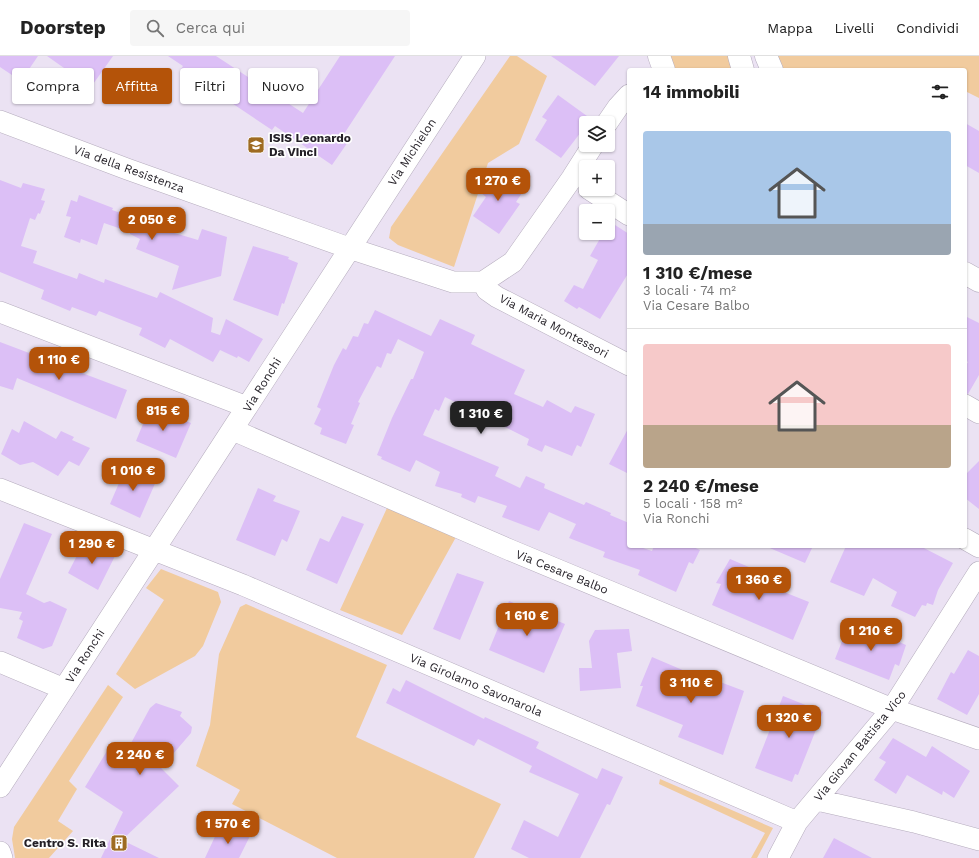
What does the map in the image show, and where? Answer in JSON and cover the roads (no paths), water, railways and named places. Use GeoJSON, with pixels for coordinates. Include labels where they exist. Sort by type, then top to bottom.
{"type":"FeatureCollection","features":[{"type":"Feature","properties":{"kind":"main road"},"geometry":{"type":"LineString","coordinates":[[659,56],[663,68]]}},
{"type":"Feature","properties":{"kind":"main road"},"geometry":{"type":"LineString","coordinates":[[739,56],[742,68]]}},
{"type":"Feature","properties":{"kind":"main road"},"geometry":{"type":"LineString","coordinates":[[757,56],[761,68]]}},
{"type":"Feature","properties":{"kind":"main road"},"geometry":{"type":"LineString","coordinates":[[766,56],[771,68]]}},
{"type":"Feature","properties":{"kind":"main road"},"geometry":{"type":"LineString","coordinates":[[967,274],[979,281]]}},
{"type":"Feature","properties":{"kind":"street","name":"Via Michielon"},"geometry":{"type":"LineString","coordinates":[[349,248],[475,56]]}},
{"type":"Feature","properties":{"kind":"street","name":"Via della Resistenza"},"geometry":{"type":"LineString","coordinates":[[0,121],[127,169],[349,248]]}},
{"type":"Feature","properties":{"kind":"street"},"geometry":{"type":"LineString","coordinates":[[349,248],[453,282],[483,282],[513,262],[579,188]]}},
{"type":"Feature","properties":{"kind":"street"},"geometry":{"type":"LineString","coordinates":[[599,196],[627,214]]}},
{"type":"Feature","properties":{"kind":"street","name":"Via Ronchi"},"geometry":{"type":"LineString","coordinates":[[0,787],[154,549],[234,430],[247,407],[349,248]]}},
{"type":"Feature","properties":{"kind":"street","name":"Via Maria Montessori"},"geometry":{"type":"LineString","coordinates":[[483,282],[487,290],[497,297],[627,364]]}},
{"type":"Feature","properties":{"kind":"street"},"geometry":{"type":"LineString","coordinates":[[0,312],[247,407]]}},
{"type":"Feature","properties":{"kind":"street"},"geometry":{"type":"LineString","coordinates":[[967,406],[979,413]]}},
{"type":"Feature","properties":{"kind":"street","name":"Via Cesare Balbo"},"geometry":{"type":"LineString","coordinates":[[234,430],[510,550],[892,709],[979,739]]}},
{"type":"Feature","properties":{"kind":"street","name":"Via Girolamo Savonarola"},"geometry":{"type":"LineString","coordinates":[[0,489],[243,585],[797,822]]}},
{"type":"Feature","properties":{"kind":"street"},"geometry":{"type":"LineString","coordinates":[[967,540],[979,547]]}},
{"type":"Feature","properties":{"kind":"street","name":"Via Giovan Battista Vico"},"geometry":{"type":"LineString","coordinates":[[778,858],[797,822],[892,709],[979,572]]}},
{"type":"Feature","properties":{"kind":"street"},"geometry":{"type":"LineString","coordinates":[[0,662],[64,689]]}},
{"type":"Feature","properties":{"kind":"street"},"geometry":{"type":"LineString","coordinates":[[817,800],[914,822],[979,840]]}},
{"type":"Feature","properties":{"kind":"street"},"geometry":{"type":"LineString","coordinates":[[0,852],[2,858]]}},
{"type":"Feature","properties":{"kind":"place","name":"ISIS Leonardo Da Vinci"},"geometry":{"type":"Point","coordinates":[256,145]}},
{"type":"Feature","properties":{"kind":"place","name":"Centro S. Rita"},"geometry":{"type":"Point","coordinates":[119,843]}}]}
